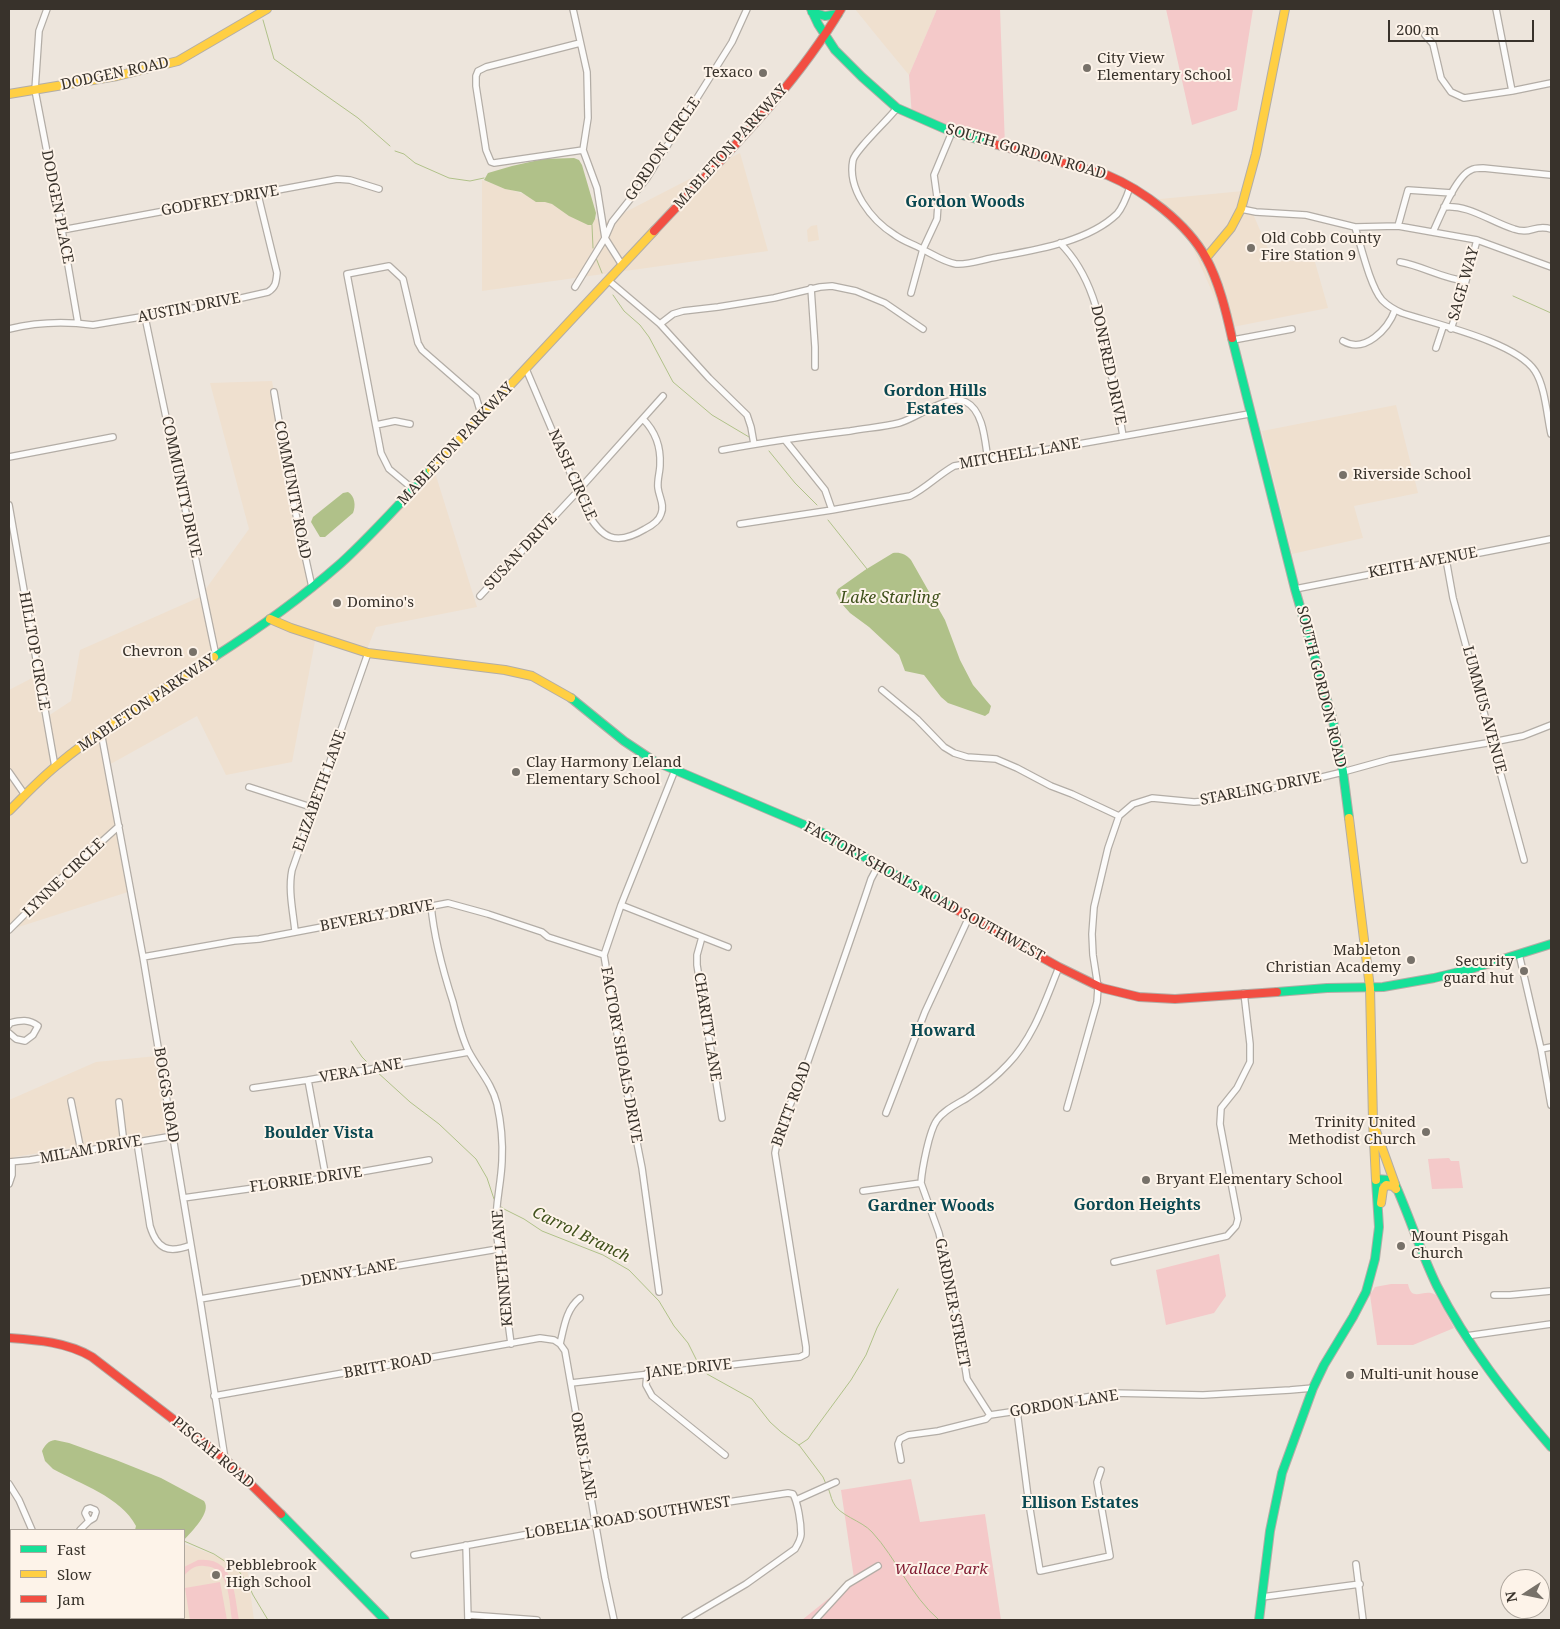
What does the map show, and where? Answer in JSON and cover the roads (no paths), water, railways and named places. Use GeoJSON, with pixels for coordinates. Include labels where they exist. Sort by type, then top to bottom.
{"type":"FeatureCollection","features":[{"type":"Feature","properties":{"kind":"street","name":"DODGEN PLACE"},"geometry":{"type":"LineString","coordinates":[[47,9],[39,31],[35,90],[78,323]]}},
{"type":"Feature","properties":{"kind":"street","name":"DODGEN ROAD"},"geometry":{"type":"LineString","coordinates":[[9,94],[117,76],[178,61],[267,9]]}},
{"type":"Feature","properties":{"kind":"street"},"geometry":{"type":"LineString","coordinates":[[573,9],[587,72],[588,118],[583,150],[598,188],[605,238],[622,265]]}},
{"type":"Feature","properties":{"kind":"street","name":"GORDON CIRCLE"},"geometry":{"type":"LineString","coordinates":[[575,287],[605,238],[612,222],[647,178],[732,42],[747,9]]}},
{"type":"Feature","properties":{"kind":"street"},"geometry":{"type":"LineString","coordinates":[[1206,258],[1231,228],[1241,208],[1256,154],[1285,9]]}},
{"type":"Feature","properties":{"kind":"street"},"geometry":{"type":"LineString","coordinates":[[1496,9],[1512,91]]}},
{"type":"Feature","properties":{"kind":"street"},"geometry":{"type":"LineString","coordinates":[[811,10],[819,17],[839,11]]}},
{"type":"Feature","properties":{"kind":"street","name":"SOUTH GORDON ROAD"},"geometry":{"type":"LineString","coordinates":[[811,10],[835,50],[897,108],[952,132],[1009,149],[1091,169],[1130,186],[1164,210],[1190,235],[1206,258],[1223,300],[1295,589],[1322,681],[1343,772],[1370,988],[1373,1121],[1378,1208],[1375,1259],[1366,1292],[1313,1388],[1282,1473],[1270,1531],[1259,1620]]}},
{"type":"Feature","properties":{"kind":"street","name":"MABLETON PARKWAY"},"geometry":{"type":"LineString","coordinates":[[9,811],[55,767],[101,732],[270,619],[312,587],[365,540],[482,417],[773,103],[825,36],[839,11]]}},
{"type":"Feature","properties":{"kind":"street"},"geometry":{"type":"LineString","coordinates":[[1425,35],[1433,44],[1441,78],[1452,92],[1464,98],[1512,91],[1551,82]]}},
{"type":"Feature","properties":{"kind":"street"},"geometry":{"type":"LineString","coordinates":[[580,43],[486,67],[478,71],[476,86],[486,150],[491,162],[583,150]]}},
{"type":"Feature","properties":{"kind":"street"},"geometry":{"type":"LineString","coordinates":[[897,108],[856,154],[853,160],[854,180],[858,194],[864,205],[882,226],[894,235],[949,262],[963,264],[1046,247],[1089,232],[1116,214],[1124,202],[1130,186]]}},
{"type":"Feature","properties":{"kind":"street"},"geometry":{"type":"LineString","coordinates":[[910,294],[923,249],[938,212],[934,175],[952,132]]}},
{"type":"Feature","properties":{"kind":"street"},"geometry":{"type":"LineString","coordinates":[[1433,232],[1452,193],[1464,174],[1472,169],[1483,168],[1551,175]]}},
{"type":"Feature","properties":{"kind":"street","name":"GODFREY DRIVE"},"geometry":{"type":"LineString","coordinates":[[62,230],[337,179],[350,180],[378,188]]}},
{"type":"Feature","properties":{"kind":"street"},"geometry":{"type":"LineString","coordinates":[[1398,226],[1408,190],[1452,193]]}},
{"type":"Feature","properties":{"kind":"street","name":"AUSTIN DRIVE"},"geometry":{"type":"LineString","coordinates":[[9,329],[34,323],[93,325],[145,317],[263,293],[275,286],[276,273],[258,195]]}},
{"type":"Feature","properties":{"kind":"street"},"geometry":{"type":"LineString","coordinates":[[1444,207],[1461,207],[1513,229],[1525,232],[1538,227],[1551,229]]}},
{"type":"Feature","properties":{"kind":"street"},"geometry":{"type":"LineString","coordinates":[[1241,208],[1256,212],[1306,215],[1356,227],[1398,226],[1477,240],[1551,267]]}},
{"type":"Feature","properties":{"kind":"street"},"geometry":{"type":"LineString","coordinates":[[1356,227],[1373,282],[1381,299],[1395,310],[1498,344],[1526,362],[1535,371],[1541,385],[1551,434]]}},
{"type":"Feature","properties":{"kind":"street","name":"SAGE WAY"},"geometry":{"type":"LineString","coordinates":[[1451,329],[1477,240]]}},
{"type":"Feature","properties":{"kind":"street","name":"DONFRED DRIVE"},"geometry":{"type":"LineString","coordinates":[[1060,243],[1080,270],[1096,302],[1118,403],[1123,436]]}},
{"type":"Feature","properties":{"kind":"street"},"geometry":{"type":"LineString","coordinates":[[1400,262],[1466,281]]}},
{"type":"Feature","properties":{"kind":"street"},"geometry":{"type":"LineString","coordinates":[[413,489],[389,469],[383,459],[347,274],[389,266],[401,275],[418,343],[422,350],[472,394],[478,401],[482,417]]}},
{"type":"Feature","properties":{"kind":"street"},"geometry":{"type":"LineString","coordinates":[[608,280],[660,324],[709,378],[747,415],[754,444]]}},
{"type":"Feature","properties":{"kind":"street"},"geometry":{"type":"LineString","coordinates":[[660,324],[673,314],[683,311],[774,298],[811,288],[832,286],[856,291],[885,302],[923,329]]}},
{"type":"Feature","properties":{"kind":"street"},"geometry":{"type":"LineString","coordinates":[[811,288],[815,367]]}},
{"type":"Feature","properties":{"kind":"street"},"geometry":{"type":"LineString","coordinates":[[1342,342],[1349,345],[1361,345],[1373,338],[1384,329],[1395,310]]}},
{"type":"Feature","properties":{"kind":"street","name":"COMMUNITY DRIVE"},"geometry":{"type":"LineString","coordinates":[[145,317],[216,656]]}},
{"type":"Feature","properties":{"kind":"street"},"geometry":{"type":"LineString","coordinates":[[1436,348],[1443,327]]}},
{"type":"Feature","properties":{"kind":"street"},"geometry":{"type":"LineString","coordinates":[[1233,340],[1292,329]]}},
{"type":"Feature","properties":{"kind":"street","name":"NASH CIRCLE"},"geometry":{"type":"LineString","coordinates":[[526,369],[577,492],[597,529],[606,536],[617,538],[633,535],[661,516],[663,508],[658,487],[659,449],[654,432],[643,419]]}},
{"type":"Feature","properties":{"kind":"street","name":"COMMUNITY ROAD"},"geometry":{"type":"LineString","coordinates":[[274,392],[291,492],[312,587]]}},
{"type":"Feature","properties":{"kind":"street","name":"SUSAN DRIVE"},"geometry":{"type":"LineString","coordinates":[[480,596],[663,396]]}},
{"type":"Feature","properties":{"kind":"street"},"geometry":{"type":"LineString","coordinates":[[1544,401],[1551,398]]}},
{"type":"Feature","properties":{"kind":"street"},"geometry":{"type":"LineString","coordinates":[[722,450],[900,423],[945,402],[959,400],[972,406],[977,411],[988,460]]}},
{"type":"Feature","properties":{"kind":"street","name":"MITCHELL LANE"},"geometry":{"type":"LineString","coordinates":[[740,524],[910,496],[928,485],[942,472],[954,466],[1250,414]]}},
{"type":"Feature","properties":{"kind":"street"},"geometry":{"type":"LineString","coordinates":[[376,425],[395,421],[410,424]]}},
{"type":"Feature","properties":{"kind":"street"},"geometry":{"type":"LineString","coordinates":[[9,457],[113,437]]}},
{"type":"Feature","properties":{"kind":"street"},"geometry":{"type":"LineString","coordinates":[[785,440],[825,490],[832,510]]}},
{"type":"Feature","properties":{"kind":"street","name":"HILLTOP CIRCLE"},"geometry":{"type":"LineString","coordinates":[[9,505],[55,767]]}},
{"type":"Feature","properties":{"kind":"street","name":"KEITH AVENUE"},"geometry":{"type":"LineString","coordinates":[[1295,589],[1551,539]]}},
{"type":"Feature","properties":{"kind":"street","name":"LUMMUS AVENUE"},"geometry":{"type":"LineString","coordinates":[[1446,559],[1453,598],[1524,860]]}},
{"type":"Feature","properties":{"kind":"street","name":"FACTORY SHOALS ROAD SOUTHWEST"},"geometry":{"type":"LineString","coordinates":[[270,619],[291,628],[368,653],[505,670],[532,676],[568,696],[624,741],[654,761],[821,832],[1098,988],[1139,997],[1175,999],[1327,988],[1370,988],[1434,978],[1471,969],[1551,944]]}},
{"type":"Feature","properties":{"kind":"street","name":"ELIZABETH LANE"},"geometry":{"type":"LineString","coordinates":[[295,931],[290,880],[296,854],[368,653]]}},
{"type":"Feature","properties":{"kind":"street"},"geometry":{"type":"LineString","coordinates":[[882,690],[917,719],[944,747],[954,753],[967,757],[996,759],[1119,816],[1103,866],[1092,921],[1093,955],[1098,988],[1097,1002],[1067,1108]]}},
{"type":"Feature","properties":{"kind":"street","name":"STARLING DRIVE"},"geometry":{"type":"LineString","coordinates":[[1119,816],[1133,804],[1145,799],[1208,801],[1343,772],[1390,758],[1523,736],[1551,725]]}},
{"type":"Feature","properties":{"kind":"street","name":"BOGGS ROAD"},"geometry":{"type":"LineString","coordinates":[[101,732],[144,956],[225,1459]]}},
{"type":"Feature","properties":{"kind":"street","name":"FACTORY SHOALS DRIVE"},"geometry":{"type":"LineString","coordinates":[[659,1292],[642,1168],[604,956],[621,905],[676,770]]}},
{"type":"Feature","properties":{"kind":"street"},"geometry":{"type":"LineString","coordinates":[[9,772],[25,795]]}},
{"type":"Feature","properties":{"kind":"street"},"geometry":{"type":"LineString","coordinates":[[249,787],[314,808]]}},
{"type":"Feature","properties":{"kind":"street","name":"LYNNE CIRCLE"},"geometry":{"type":"LineString","coordinates":[[9,930],[56,883],[119,826]]}},
{"type":"Feature","properties":{"kind":"street","name":"BRITT ROAD"},"geometry":{"type":"LineString","coordinates":[[806,1354],[775,1153],[782,1128],[879,864]]}},
{"type":"Feature","properties":{"kind":"street","name":"BEVERLY DRIVE"},"geometry":{"type":"LineString","coordinates":[[144,956],[259,938],[448,903],[542,932],[548,937],[604,956]]}},
{"type":"Feature","properties":{"kind":"street"},"geometry":{"type":"LineString","coordinates":[[621,905],[728,947]]}},
{"type":"Feature","properties":{"kind":"street","name":"KENNETH LANE"},"geometry":{"type":"LineString","coordinates":[[431,906],[433,928],[462,1034],[469,1052],[494,1094],[500,1123],[502,1160],[495,1210],[510,1344]]}},
{"type":"Feature","properties":{"kind":"street"},"geometry":{"type":"LineString","coordinates":[[886,1112],[925,1012],[969,917]]}},
{"type":"Feature","properties":{"kind":"street","name":"CHARITY LANE"},"geometry":{"type":"LineString","coordinates":[[702,937],[697,955],[697,965],[722,1118]]}},
{"type":"Feature","properties":{"kind":"street"},"geometry":{"type":"LineString","coordinates":[[1519,954],[1541,1049],[1551,1106]]}},
{"type":"Feature","properties":{"kind":"street"},"geometry":{"type":"LineString","coordinates":[[863,1191],[921,1183],[928,1146],[937,1120],[948,1110],[986,1085],[1008,1064],[1027,1041],[1059,967]]}},
{"type":"Feature","properties":{"kind":"street"},"geometry":{"type":"LineString","coordinates":[[1114,1262],[1227,1236],[1236,1226],[1238,1219],[1220,1124],[1220,1115],[1221,1108],[1237,1088],[1250,1062],[1250,1044],[1244,993]]}},
{"type":"Feature","properties":{"kind":"street"},"geometry":{"type":"LineString","coordinates":[[9,1025],[18,1020],[28,1020],[38,1026],[33,1035],[24,1041],[16,1039],[9,1033]]}},
{"type":"Feature","properties":{"kind":"street"},"geometry":{"type":"LineString","coordinates":[[1541,1049],[1551,1047]]}},
{"type":"Feature","properties":{"kind":"street","name":"VERA LANE"},"geometry":{"type":"LineString","coordinates":[[253,1088],[469,1052]]}},
{"type":"Feature","properties":{"kind":"street"},"geometry":{"type":"LineString","coordinates":[[308,1080],[326,1178]]}},
{"type":"Feature","properties":{"kind":"street"},"geometry":{"type":"LineString","coordinates":[[71,1101],[81,1151]]}},
{"type":"Feature","properties":{"kind":"street"},"geometry":{"type":"LineString","coordinates":[[119,1102],[124,1144]]}},
{"type":"Feature","properties":{"kind":"street"},"geometry":{"type":"LineString","coordinates":[[1373,1121],[1430,1270],[1466,1336],[1517,1406],[1551,1447]]}},
{"type":"Feature","properties":{"kind":"street","name":"MILAM DRIVE"},"geometry":{"type":"LineString","coordinates":[[10,1162],[173,1136]]}},
{"type":"Feature","properties":{"kind":"street"},"geometry":{"type":"LineString","coordinates":[[137,1142],[150,1226],[154,1238],[157,1243],[166,1249],[178,1249],[191,1245]]}},
{"type":"Feature","properties":{"kind":"street","name":"FLORRIE DRIVE"},"geometry":{"type":"LineString","coordinates":[[183,1198],[326,1178],[429,1160]]}},
{"type":"Feature","properties":{"kind":"street"},"geometry":{"type":"LineString","coordinates":[[9,1184],[12,1175],[10,1162]]}},
{"type":"Feature","properties":{"kind":"street"},"geometry":{"type":"LineString","coordinates":[[1376,1179],[1393,1181],[1398,1190]]}},
{"type":"Feature","properties":{"kind":"street","name":"GARDNER STREET"},"geometry":{"type":"LineString","coordinates":[[921,1183],[939,1233],[967,1379],[990,1415]]}},
{"type":"Feature","properties":{"kind":"street"},"geometry":{"type":"LineString","coordinates":[[1378,1208],[1382,1200],[1383,1188],[1386,1185],[1393,1186],[1398,1190]]}},
{"type":"Feature","properties":{"kind":"street","name":"DENNY LANE"},"geometry":{"type":"LineString","coordinates":[[200,1299],[498,1249]]}},
{"type":"Feature","properties":{"kind":"street"},"geometry":{"type":"LineString","coordinates":[[1494,1295],[1551,1291]]}},
{"type":"Feature","properties":{"kind":"street"},"geometry":{"type":"LineString","coordinates":[[560,1344],[567,1317],[573,1304],[580,1298]]}},
{"type":"Feature","properties":{"kind":"street"},"geometry":{"type":"LineString","coordinates":[[1466,1336],[1551,1324]]}},
{"type":"Feature","properties":{"kind":"street","name":"PISGAH ROAD"},"geometry":{"type":"LineString","coordinates":[[9,1338],[34,1340],[71,1348],[90,1356],[225,1459],[268,1500],[384,1620]]}},
{"type":"Feature","properties":{"kind":"street","name":"BRITT ROAD"},"geometry":{"type":"LineString","coordinates":[[214,1396],[540,1338],[554,1340],[560,1344]]}},
{"type":"Feature","properties":{"kind":"street","name":"ORRIS LANE"},"geometry":{"type":"LineString","coordinates":[[560,1344],[565,1351],[614,1620]]}},
{"type":"Feature","properties":{"kind":"street","name":"JANE DRIVE"},"geometry":{"type":"LineString","coordinates":[[571,1383],[800,1357],[806,1354]]}},
{"type":"Feature","properties":{"kind":"street"},"geometry":{"type":"LineString","coordinates":[[647,1374],[646,1385],[648,1392],[725,1456]]}},
{"type":"Feature","properties":{"kind":"street","name":"GORDON LANE"},"geometry":{"type":"LineString","coordinates":[[901,1460],[898,1444],[900,1439],[908,1435],[975,1422],[986,1419],[990,1415],[1076,1399],[1112,1393],[1203,1395],[1313,1388]]}},
{"type":"Feature","properties":{"kind":"street"},"geometry":{"type":"LineString","coordinates":[[1017,1411],[1040,1571],[1110,1556],[1097,1482],[1100,1470]]}},
{"type":"Feature","properties":{"kind":"street"},"geometry":{"type":"LineString","coordinates":[[685,1620],[746,1584],[795,1549],[801,1534],[796,1500],[836,1482]]}},
{"type":"Feature","properties":{"kind":"street"},"geometry":{"type":"LineString","coordinates":[[9,1484],[19,1500],[32,1529]]}},
{"type":"Feature","properties":{"kind":"street","name":"LOBELIA ROAD SOUTHWEST"},"geometry":{"type":"LineString","coordinates":[[414,1555],[595,1522],[788,1493],[793,1494],[796,1500]]}},
{"type":"Feature","properties":{"kind":"street"},"geometry":{"type":"LineString","coordinates":[[81,1529],[89,1521]]}},
{"type":"Feature","properties":{"kind":"street"},"geometry":{"type":"LineString","coordinates":[[466,1545],[469,1617],[537,1620]]}},
{"type":"Feature","properties":{"kind":"street"},"geometry":{"type":"LineString","coordinates":[[1356,1564],[1363,1620]]}},
{"type":"Feature","properties":{"kind":"street"},"geometry":{"type":"LineString","coordinates":[[815,1620],[848,1584],[878,1566]]}},
{"type":"Feature","properties":{"kind":"street"},"geometry":{"type":"LineString","coordinates":[[1262,1596],[1360,1584]]}},
{"type":"Feature","properties":{"kind":"water"},"geometry":{"type":"Polygon","coordinates":[[[574,158],[579,160],[582,165],[596,213],[592,225],[569,216],[552,204],[536,202],[521,192],[505,189],[484,180],[488,173],[512,166],[543,159],[574,158]]]}},
{"type":"Feature","properties":{"kind":"water"},"geometry":{"type":"Polygon","coordinates":[[[348,492],[354,501],[353,513],[325,537],[320,537],[311,522],[313,517],[343,493],[348,492]]]}},
{"type":"Feature","properties":{"kind":"water","name":"Lake Starling"},"geometry":{"type":"Polygon","coordinates":[[[893,553],[903,554],[911,560],[945,620],[960,660],[973,685],[991,706],[989,713],[985,716],[948,703],[924,675],[905,671],[899,655],[842,604],[836,593],[838,589],[893,553]]]}},
{"type":"Feature","properties":{"kind":"water"},"geometry":{"type":"Polygon","coordinates":[[[55,1440],[69,1443],[161,1478],[204,1501],[206,1505],[203,1516],[185,1539],[185,1529],[135,1529],[136,1526],[129,1516],[110,1499],[53,1469],[45,1461],[42,1451],[50,1441],[55,1440]]]}},
{"type":"Feature","properties":{"kind":"waterway"},"geometry":{"type":"LineString","coordinates":[[263,20],[274,59],[358,118],[390,146]]}},
{"type":"Feature","properties":{"kind":"waterway"},"geometry":{"type":"LineString","coordinates":[[395,151],[404,154],[415,163],[449,178],[470,181],[484,178]]}},
{"type":"Feature","properties":{"kind":"waterway"},"geometry":{"type":"LineString","coordinates":[[592,225],[593,248]]}},
{"type":"Feature","properties":{"kind":"waterway"},"geometry":{"type":"LineString","coordinates":[[596,258],[602,273]]}},
{"type":"Feature","properties":{"kind":"waterway"},"geometry":{"type":"LineString","coordinates":[[613,295],[624,311],[640,325],[649,337],[673,382],[712,415],[749,437]]}},
{"type":"Feature","properties":{"kind":"waterway"},"geometry":{"type":"LineString","coordinates":[[1513,296],[1551,313]]}},
{"type":"Feature","properties":{"kind":"waterway"},"geometry":{"type":"LineString","coordinates":[[769,451],[795,483],[817,505]]}},
{"type":"Feature","properties":{"kind":"waterway"},"geometry":{"type":"LineString","coordinates":[[828,520],[867,569]]}},
{"type":"Feature","properties":{"kind":"waterway"},"geometry":{"type":"LineString","coordinates":[[351,1041],[368,1063]]}},
{"type":"Feature","properties":{"kind":"waterway"},"geometry":{"type":"LineString","coordinates":[[376,1071],[410,1102],[439,1124],[476,1159],[487,1178],[494,1199]]}},
{"type":"Feature","properties":{"kind":"waterway","name":"Carrol Branch"},"geometry":{"type":"LineString","coordinates":[[500,1206],[542,1231],[603,1255],[629,1270],[659,1301],[674,1326],[688,1343],[698,1363]]}},
{"type":"Feature","properties":{"kind":"waterway"},"geometry":{"type":"LineString","coordinates":[[799,1445],[808,1439],[851,1380],[866,1355],[877,1328],[898,1289]]}},
{"type":"Feature","properties":{"kind":"waterway"},"geometry":{"type":"LineString","coordinates":[[707,1374],[752,1399],[770,1422],[799,1445],[823,1477],[826,1484]]}},
{"type":"Feature","properties":{"kind":"waterway"},"geometry":{"type":"LineString","coordinates":[[828,1488],[836,1507],[872,1532],[920,1600],[939,1620]]}},
{"type":"Feature","properties":{"kind":"waterway"},"geometry":{"type":"LineString","coordinates":[[185,1541],[214,1554],[238,1570],[247,1582],[268,1620]]}},
{"type":"Feature","properties":{"kind":"place","name":"City View Elementary School"},"geometry":{"type":"Point","coordinates":[1087,68]}},
{"type":"Feature","properties":{"kind":"place","name":"Texaco"},"geometry":{"type":"Point","coordinates":[763,73]}},
{"type":"Feature","properties":{"kind":"place","name":"Old Cobb County Fire Station 9"},"geometry":{"type":"Point","coordinates":[1251,248]}},
{"type":"Feature","properties":{"kind":"place","name":"Riverside School"},"geometry":{"type":"Point","coordinates":[1343,475]}},
{"type":"Feature","properties":{"kind":"place","name":"Domino's"},"geometry":{"type":"Point","coordinates":[337,603]}},
{"type":"Feature","properties":{"kind":"place","name":"Chevron"},"geometry":{"type":"Point","coordinates":[193,652]}},
{"type":"Feature","properties":{"kind":"place","name":"Clay Harmony Leland Elementary School"},"geometry":{"type":"Point","coordinates":[516,772]}},
{"type":"Feature","properties":{"kind":"place","name":"Mableton Christian Academy"},"geometry":{"type":"Point","coordinates":[1411,960]}},
{"type":"Feature","properties":{"kind":"place","name":"Security guard hut"},"geometry":{"type":"Point","coordinates":[1524,971]}},
{"type":"Feature","properties":{"kind":"place","name":"Trinity United Methodist Church"},"geometry":{"type":"Point","coordinates":[1426,1132]}},
{"type":"Feature","properties":{"kind":"place","name":"Bryant Elementary School"},"geometry":{"type":"Point","coordinates":[1146,1180]}},
{"type":"Feature","properties":{"kind":"place","name":"Mount Pisgah Church"},"geometry":{"type":"Point","coordinates":[1401,1246]}},
{"type":"Feature","properties":{"kind":"place","name":"Multi-unit house"},"geometry":{"type":"Point","coordinates":[1350,1375]}},
{"type":"Feature","properties":{"kind":"place","name":"Pebblebrook High School"},"geometry":{"type":"Point","coordinates":[216,1575]}},
{"type":"Feature","properties":{"kind":"district","name":"Gordon Woods"},"geometry":{"type":"Point","coordinates":[965,202]}},
{"type":"Feature","properties":{"kind":"district","name":"Gordon Hills Estates"},"geometry":{"type":"Point","coordinates":[935,400]}},
{"type":"Feature","properties":{"kind":"district","name":"Howard"},"geometry":{"type":"Point","coordinates":[943,1031]}},
{"type":"Feature","properties":{"kind":"district","name":"Boulder Vista"},"geometry":{"type":"Point","coordinates":[319,1133]}},
{"type":"Feature","properties":{"kind":"district","name":"Gordon Heights"},"geometry":{"type":"Point","coordinates":[1137,1205]}},
{"type":"Feature","properties":{"kind":"district","name":"Gardner Woods"},"geometry":{"type":"Point","coordinates":[931,1206]}},
{"type":"Feature","properties":{"kind":"district","name":"Ellison Estates"},"geometry":{"type":"Point","coordinates":[1080,1503]}},
{"type":"Feature","properties":{"kind":"park label","name":"Wallace Park"},"geometry":{"type":"Point","coordinates":[941,1570]}}]}
